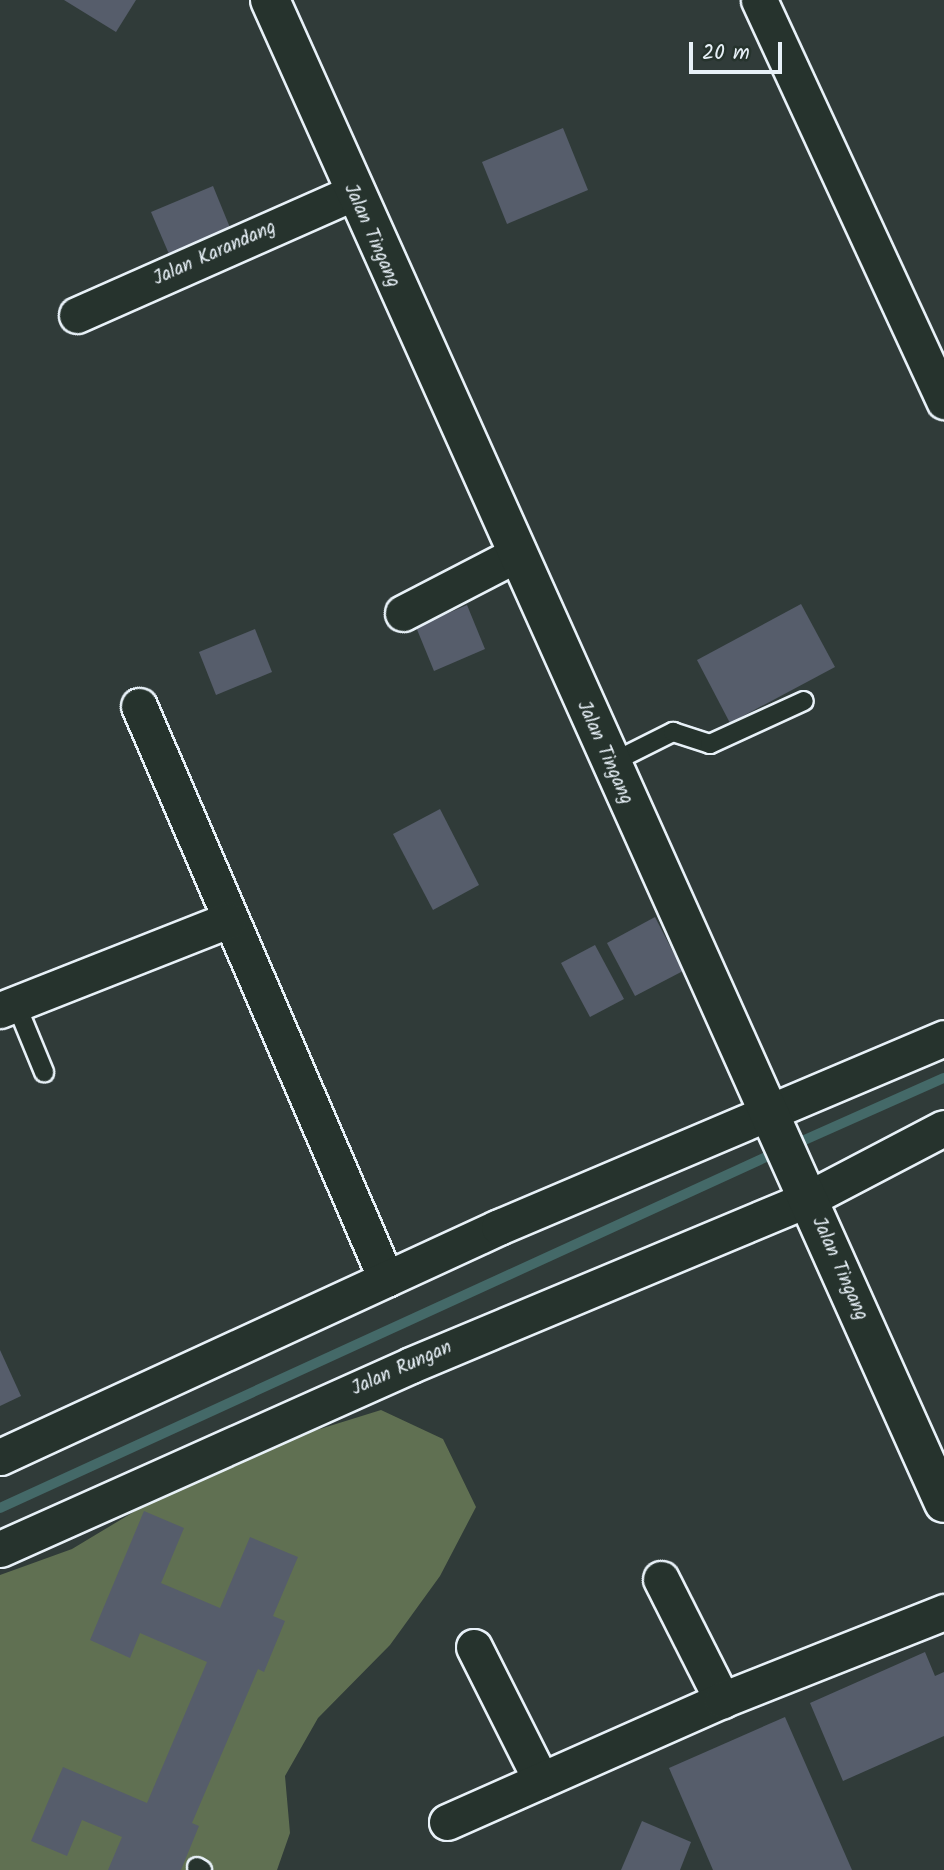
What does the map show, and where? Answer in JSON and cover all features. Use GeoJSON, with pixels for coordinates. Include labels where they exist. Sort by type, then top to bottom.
{"type":"FeatureCollection","features":[{"type":"Feature","properties":{"kind":"main road","name":"Jalan Tingang"},"geometry":{"type":"LineString","coordinates":[[270,0],[352,193],[770,1118],[803,1190],[934,1451],[944,1503]]}},
{"type":"Feature","properties":{"kind":"street"},"geometry":{"type":"LineString","coordinates":[[759,0],[944,401]]}},
{"type":"Feature","properties":{"kind":"street","name":"Jalan Karandang"},"geometry":{"type":"LineString","coordinates":[[77,315],[352,193]]}},
{"type":"Feature","properties":{"kind":"street"},"geometry":{"type":"LineString","coordinates":[[403,613],[515,555]]}},
{"type":"Feature","properties":{"kind":"street"},"geometry":{"type":"LineString","coordinates":[[138,706],[228,920],[386,1279]]}},
{"type":"Feature","properties":{"kind":"street"},"geometry":{"type":"LineString","coordinates":[[8,1007],[228,920]]}},
{"type":"Feature","properties":{"kind":"street"},"geometry":{"type":"LineString","coordinates":[[0,1457],[386,1279],[770,1118],[944,1038]]}},
{"type":"Feature","properties":{"kind":"street","name":"Jalan Rungan"},"geometry":{"type":"LineString","coordinates":[[0,1549],[944,1128]]}},
{"type":"Feature","properties":{"kind":"street"},"geometry":{"type":"LineString","coordinates":[[661,1579],[722,1700]]}},
{"type":"Feature","properties":{"kind":"street"},"geometry":{"type":"LineString","coordinates":[[447,1822],[722,1700],[944,1612]]}},
{"type":"Feature","properties":{"kind":"street"},"geometry":{"type":"LineString","coordinates":[[474,1647],[541,1780]]}},
{"type":"Feature","properties":{"kind":"lane"},"geometry":{"type":"LineString","coordinates":[[609,764],[673,732],[710,744],[804,701]]}},
{"type":"Feature","properties":{"kind":"lane"},"geometry":{"type":"LineString","coordinates":[[8,1007],[44,1072]]}},
{"type":"Feature","properties":{"kind":"green space"},"geometry":{"type":"Polygon","coordinates":[[[381,1410],[443,1439],[476,1507],[440,1576],[390,1645],[318,1718],[285,1776],[290,1833],[277,1870],[0,1870],[0,1575],[72,1549],[220,1460],[381,1410]]]}},
{"type":"Feature","properties":{"kind":"building"},"geometry":{"type":"Polygon","coordinates":[[[64,0],[136,0],[116,32],[64,0]]]}},
{"type":"Feature","properties":{"kind":"building"},"geometry":{"type":"Polygon","coordinates":[[[563,128],[588,190],[507,224],[482,162],[563,128]]]}},
{"type":"Feature","properties":{"kind":"building"},"geometry":{"type":"Polygon","coordinates":[[[213,186],[233,235],[172,261],[151,212],[213,186]]]}},
{"type":"Feature","properties":{"kind":"building"},"geometry":{"type":"Polygon","coordinates":[[[801,604],[835,667],[730,723],[697,660],[801,604]]]}},
{"type":"Feature","properties":{"kind":"building"},"geometry":{"type":"Polygon","coordinates":[[[467,605],[485,649],[434,671],[416,627],[467,605]]]}},
{"type":"Feature","properties":{"kind":"building"},"geometry":{"type":"Polygon","coordinates":[[[255,629],[272,672],[216,695],[199,652],[255,629]]]}},
{"type":"Feature","properties":{"kind":"building"},"geometry":{"type":"Polygon","coordinates":[[[440,809],[479,885],[433,910],[393,834],[440,809]]]}},
{"type":"Feature","properties":{"kind":"building"},"geometry":{"type":"Polygon","coordinates":[[[655,917],[683,971],[635,996],[607,943],[655,917]]]}},
{"type":"Feature","properties":{"kind":"building"},"geometry":{"type":"Polygon","coordinates":[[[595,945],[624,999],[590,1017],[561,963],[595,945]]]}},
{"type":"Feature","properties":{"kind":"building"},"geometry":{"type":"Polygon","coordinates":[[[0,1350],[21,1396],[0,1406],[0,1350]]]}},
{"type":"Feature","properties":{"kind":"building"},"geometry":{"type":"Polygon","coordinates":[[[144,1511],[184,1528],[161,1583],[220,1608],[250,1537],[298,1557],[273,1616],[285,1621],[264,1672],[258,1669],[192,1823],[199,1826],[181,1870],[108,1870],[122,1837],[82,1820],[67,1856],[31,1841],[63,1767],[147,1803],[207,1662],[140,1633],[130,1658],[90,1640],[144,1511]]]}},
{"type":"Feature","properties":{"kind":"building"},"geometry":{"type":"Polygon","coordinates":[[[925,1652],[935,1676],[944,1672],[944,1736],[843,1781],[810,1703],[925,1652]]]}},
{"type":"Feature","properties":{"kind":"building"},"geometry":{"type":"Polygon","coordinates":[[[785,1717],[852,1870],[713,1870],[669,1768],[785,1717]]]}},
{"type":"Feature","properties":{"kind":"building"},"geometry":{"type":"Polygon","coordinates":[[[642,1821],[691,1842],[680,1870],[621,1870],[642,1821]]]}},
{"type":"Feature","properties":{"kind":"waterway"},"geometry":{"type":"LineString","coordinates":[[791,1146],[944,1078]]}},
{"type":"Feature","properties":{"kind":"waterway"},"geometry":{"type":"LineString","coordinates":[[0,1508],[777,1152]]}}]}
